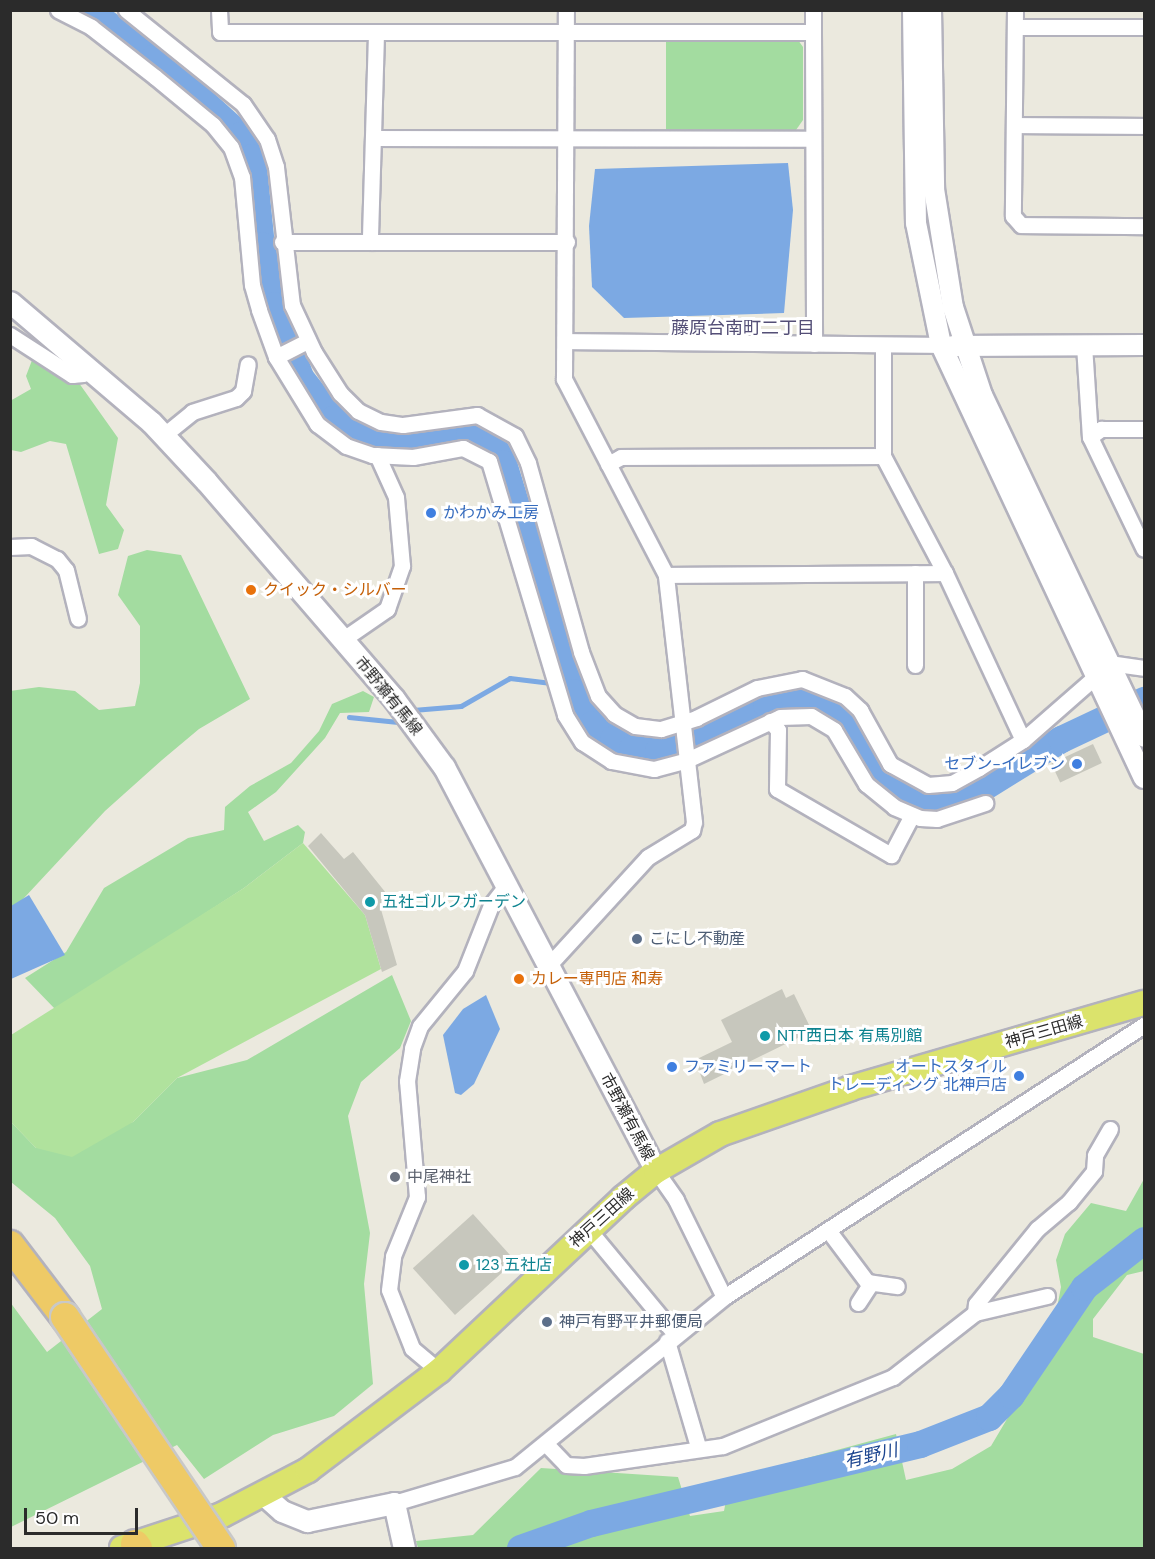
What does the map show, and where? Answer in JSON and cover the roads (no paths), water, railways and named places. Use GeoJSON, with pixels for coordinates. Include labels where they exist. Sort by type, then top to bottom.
{"type":"FeatureCollection","features":[{"type":"Feature","properties":{"kind":"highway"},"geometry":{"type":"LineString","coordinates":[[10,1245],[56,1321],[202,1548]]}},
{"type":"Feature","properties":{"kind":"highway"},"geometry":{"type":"LineString","coordinates":[[10,1276],[56,1321],[221,1548]]}},
{"type":"Feature","properties":{"kind":"main road","name":"市野瀬有馬線"},"geometry":{"type":"LineString","coordinates":[[10,302],[164,435],[342,640],[444,767],[656,1171]]}},
{"type":"Feature","properties":{"kind":"main road","name":"神戸三田線"},"geometry":{"type":"LineString","coordinates":[[132,1547],[264,1495],[348,1442],[439,1371],[588,1229],[656,1171],[720,1134],[776,1112],[1144,1003]]}},
{"type":"Feature","properties":{"kind":"main road"},"geometry":{"type":"LineString","coordinates":[[264,1495],[282,1511],[307,1521],[394,1503],[404,1547]]}},
{"type":"Feature","properties":{"kind":"street"},"geometry":{"type":"LineString","coordinates":[[58,10],[87,18],[200,114],[231,147],[242,177],[252,285],[279,356],[317,424],[346,446],[377,455],[413,457],[464,448],[483,455],[493,469],[558,693],[574,732],[600,756],[627,766],[654,769],[792,714],[823,721],[834,730],[866,784],[912,815],[953,817],[985,803]]}},
{"type":"Feature","properties":{"kind":"street"},"geometry":{"type":"LineString","coordinates":[[126,10],[196,62],[249,112],[267,139],[276,167],[282,242],[292,305],[305,342],[340,393],[358,411],[374,419],[403,425],[477,415],[515,436],[528,463],[548,545],[598,696],[635,726],[661,729],[682,727],[757,688],[802,679],[845,696],[860,710],[890,764],[928,785],[951,783],[1023,740],[1102,670],[1144,668]]}},
{"type":"Feature","properties":{"kind":"street"},"geometry":{"type":"LineString","coordinates":[[219,10],[220,32],[376,34],[813,32]]}},
{"type":"Feature","properties":{"kind":"street"},"geometry":{"type":"LineString","coordinates":[[548,966],[648,857],[692,830],[666,575],[564,379],[567,242],[566,10]]}},
{"type":"Feature","properties":{"kind":"street"},"geometry":{"type":"LineString","coordinates":[[813,10],[814,344]]}},
{"type":"Feature","properties":{"kind":"street"},"geometry":{"type":"LineString","coordinates":[[913,10],[916,223],[941,345],[1102,670],[1124,692],[1144,778]]}},
{"type":"Feature","properties":{"kind":"street"},"geometry":{"type":"LineString","coordinates":[[931,10],[934,189],[949,295],[982,395],[1102,670],[1105,696],[1133,726]]}},
{"type":"Feature","properties":{"kind":"street"},"geometry":{"type":"LineString","coordinates":[[1015,10],[1013,216],[1021,225],[1144,226]]}},
{"type":"Feature","properties":{"kind":"street"},"geometry":{"type":"LineString","coordinates":[[1015,27],[1144,27]]}},
{"type":"Feature","properties":{"kind":"street"},"geometry":{"type":"LineString","coordinates":[[370,242],[376,34]]}},
{"type":"Feature","properties":{"kind":"street"},"geometry":{"type":"LineString","coordinates":[[1015,125],[1144,126]]}},
{"type":"Feature","properties":{"kind":"street"},"geometry":{"type":"LineString","coordinates":[[373,138],[812,139]]}},
{"type":"Feature","properties":{"kind":"street"},"geometry":{"type":"LineString","coordinates":[[282,242],[567,242]]}},
{"type":"Feature","properties":{"kind":"street"},"geometry":{"type":"LineString","coordinates":[[10,335],[72,375],[83,374],[87,368]]}},
{"type":"Feature","properties":{"kind":"street"},"geometry":{"type":"LineString","coordinates":[[566,341],[964,346],[1144,345]]}},
{"type":"Feature","properties":{"kind":"street"},"geometry":{"type":"LineString","coordinates":[[279,356],[305,342]]}},
{"type":"Feature","properties":{"kind":"street"},"geometry":{"type":"LineString","coordinates":[[883,345],[883,456],[945,573],[1023,740]]}},
{"type":"Feature","properties":{"kind":"street"},"geometry":{"type":"LineString","coordinates":[[1084,345],[1090,437],[1139,527],[1144,549]]}},
{"type":"Feature","properties":{"kind":"street"},"geometry":{"type":"LineString","coordinates":[[164,435],[192,412],[236,398],[243,391],[248,364]]}},
{"type":"Feature","properties":{"kind":"street"},"geometry":{"type":"LineString","coordinates":[[1090,437],[1101,429],[1144,429]]}},
{"type":"Feature","properties":{"kind":"street"},"geometry":{"type":"LineString","coordinates":[[342,640],[387,609],[402,566],[396,497],[377,455]]}},
{"type":"Feature","properties":{"kind":"street"},"geometry":{"type":"LineString","coordinates":[[608,464],[621,457],[883,456]]}},
{"type":"Feature","properties":{"kind":"street"},"geometry":{"type":"LineString","coordinates":[[11,551],[31,546],[57,559],[66,570],[78,619]]}},
{"type":"Feature","properties":{"kind":"street"},"geometry":{"type":"LineString","coordinates":[[915,573],[915,665]]}},
{"type":"Feature","properties":{"kind":"street"},"geometry":{"type":"LineString","coordinates":[[666,575],[945,573]]}},
{"type":"Feature","properties":{"kind":"street"},"geometry":{"type":"LineString","coordinates":[[770,721],[778,730],[777,789],[891,855],[912,815]]}},
{"type":"Feature","properties":{"kind":"street"},"geometry":{"type":"LineString","coordinates":[[439,1371],[412,1348],[389,1290],[393,1256],[417,1197],[407,1081],[412,1048],[420,1026],[465,971],[491,905],[506,886]]}},
{"type":"Feature","properties":{"kind":"street"},"geometry":{"type":"LineString","coordinates":[[394,1503],[515,1467],[546,1444],[671,1337],[724,1297],[1144,1025]]}},
{"type":"Feature","properties":{"kind":"street"},"geometry":{"type":"LineString","coordinates":[[975,1313],[976,1304],[1036,1229],[1069,1202],[1094,1172],[1095,1155],[1110,1129]]}},
{"type":"Feature","properties":{"kind":"street"},"geometry":{"type":"LineString","coordinates":[[656,1171],[676,1200],[724,1297]]}},
{"type":"Feature","properties":{"kind":"street"},"geometry":{"type":"LineString","coordinates":[[588,1229],[671,1337],[698,1446]]}},
{"type":"Feature","properties":{"kind":"street"},"geometry":{"type":"LineString","coordinates":[[828,1230],[871,1283],[897,1286]]}},
{"type":"Feature","properties":{"kind":"street"},"geometry":{"type":"LineString","coordinates":[[858,1303],[871,1283]]}},
{"type":"Feature","properties":{"kind":"street"},"geometry":{"type":"LineString","coordinates":[[546,1444],[566,1464],[584,1466],[658,1457],[698,1446],[723,1446],[893,1377],[975,1313],[1047,1296]]}},
{"type":"Feature","properties":{"kind":"water"},"geometry":{"type":"Polygon","coordinates":[[[788,163],[793,210],[784,313],[624,318],[592,287],[589,226],[595,169],[788,163]]]}},
{"type":"Feature","properties":{"kind":"water"},"geometry":{"type":"Polygon","coordinates":[[[29,895],[65,955],[11,979],[11,906],[29,895]]]}},
{"type":"Feature","properties":{"kind":"water"},"geometry":{"type":"Polygon","coordinates":[[[486,995],[500,1029],[474,1084],[461,1095],[455,1093],[443,1035],[463,1009],[486,995]]]}},
{"type":"Feature","properties":{"kind":"waterway"},"geometry":{"type":"LineString","coordinates":[[88,10],[154,57],[240,135],[252,157],[261,245],[274,305],[300,377],[333,419],[360,437],[389,444],[469,435],[493,445],[503,463],[573,692],[592,724],[613,739],[632,748],[658,750],[691,741],[766,704],[794,698],[822,705],[842,722],[879,777],[929,804],[961,801],[1061,739],[1144,700]]}},
{"type":"Feature","properties":{"kind":"waterway"},"geometry":{"type":"LineString","coordinates":[[413,710],[461,706],[510,678],[549,683]]}},
{"type":"Feature","properties":{"kind":"waterway"},"geometry":{"type":"LineString","coordinates":[[561,686],[573,692]]}},
{"type":"Feature","properties":{"kind":"waterway"},"geometry":{"type":"LineString","coordinates":[[349,717],[398,722]]}},
{"type":"Feature","properties":{"kind":"waterway","name":"有野川"},"geometry":{"type":"LineString","coordinates":[[520,1548],[591,1523],[920,1444],[989,1417],[1011,1395],[1084,1287],[1144,1240]]}},
{"type":"Feature","properties":{"kind":"place","name":"かわかみ工房"},"geometry":{"type":"Point","coordinates":[431,513]}},
{"type":"Feature","properties":{"kind":"place","name":"クイック・シルバー"},"geometry":{"type":"Point","coordinates":[251,590]}},
{"type":"Feature","properties":{"kind":"place","name":"セブン-イレブン"},"geometry":{"type":"Point","coordinates":[1077,764]}},
{"type":"Feature","properties":{"kind":"place","name":"五社ゴルフガーデン"},"geometry":{"type":"Point","coordinates":[370,902]}},
{"type":"Feature","properties":{"kind":"place","name":"こにし不動産"},"geometry":{"type":"Point","coordinates":[637,939]}},
{"type":"Feature","properties":{"kind":"place","name":"カレー専門店 和寿"},"geometry":{"type":"Point","coordinates":[519,979]}},
{"type":"Feature","properties":{"kind":"place","name":"NTT西日本 有馬別館"},"geometry":{"type":"Point","coordinates":[765,1036]}},
{"type":"Feature","properties":{"kind":"place","name":"ファミリーマート"},"geometry":{"type":"Point","coordinates":[672,1067]}},
{"type":"Feature","properties":{"kind":"place","name":"オートスタイル トレーディング 北神戸店"},"geometry":{"type":"Point","coordinates":[1019,1076]}},
{"type":"Feature","properties":{"kind":"place","name":"中尾神社"},"geometry":{"type":"Point","coordinates":[395,1177]}},
{"type":"Feature","properties":{"kind":"place","name":"123 五社店"},"geometry":{"type":"Point","coordinates":[464,1265]}},
{"type":"Feature","properties":{"kind":"place","name":"神戸有野平井郵便局"},"geometry":{"type":"Point","coordinates":[547,1322]}},
{"type":"Feature","properties":{"kind":"district","name":"藤原台南町二丁目"},"geometry":{"type":"Point","coordinates":[743,328]}}]}
